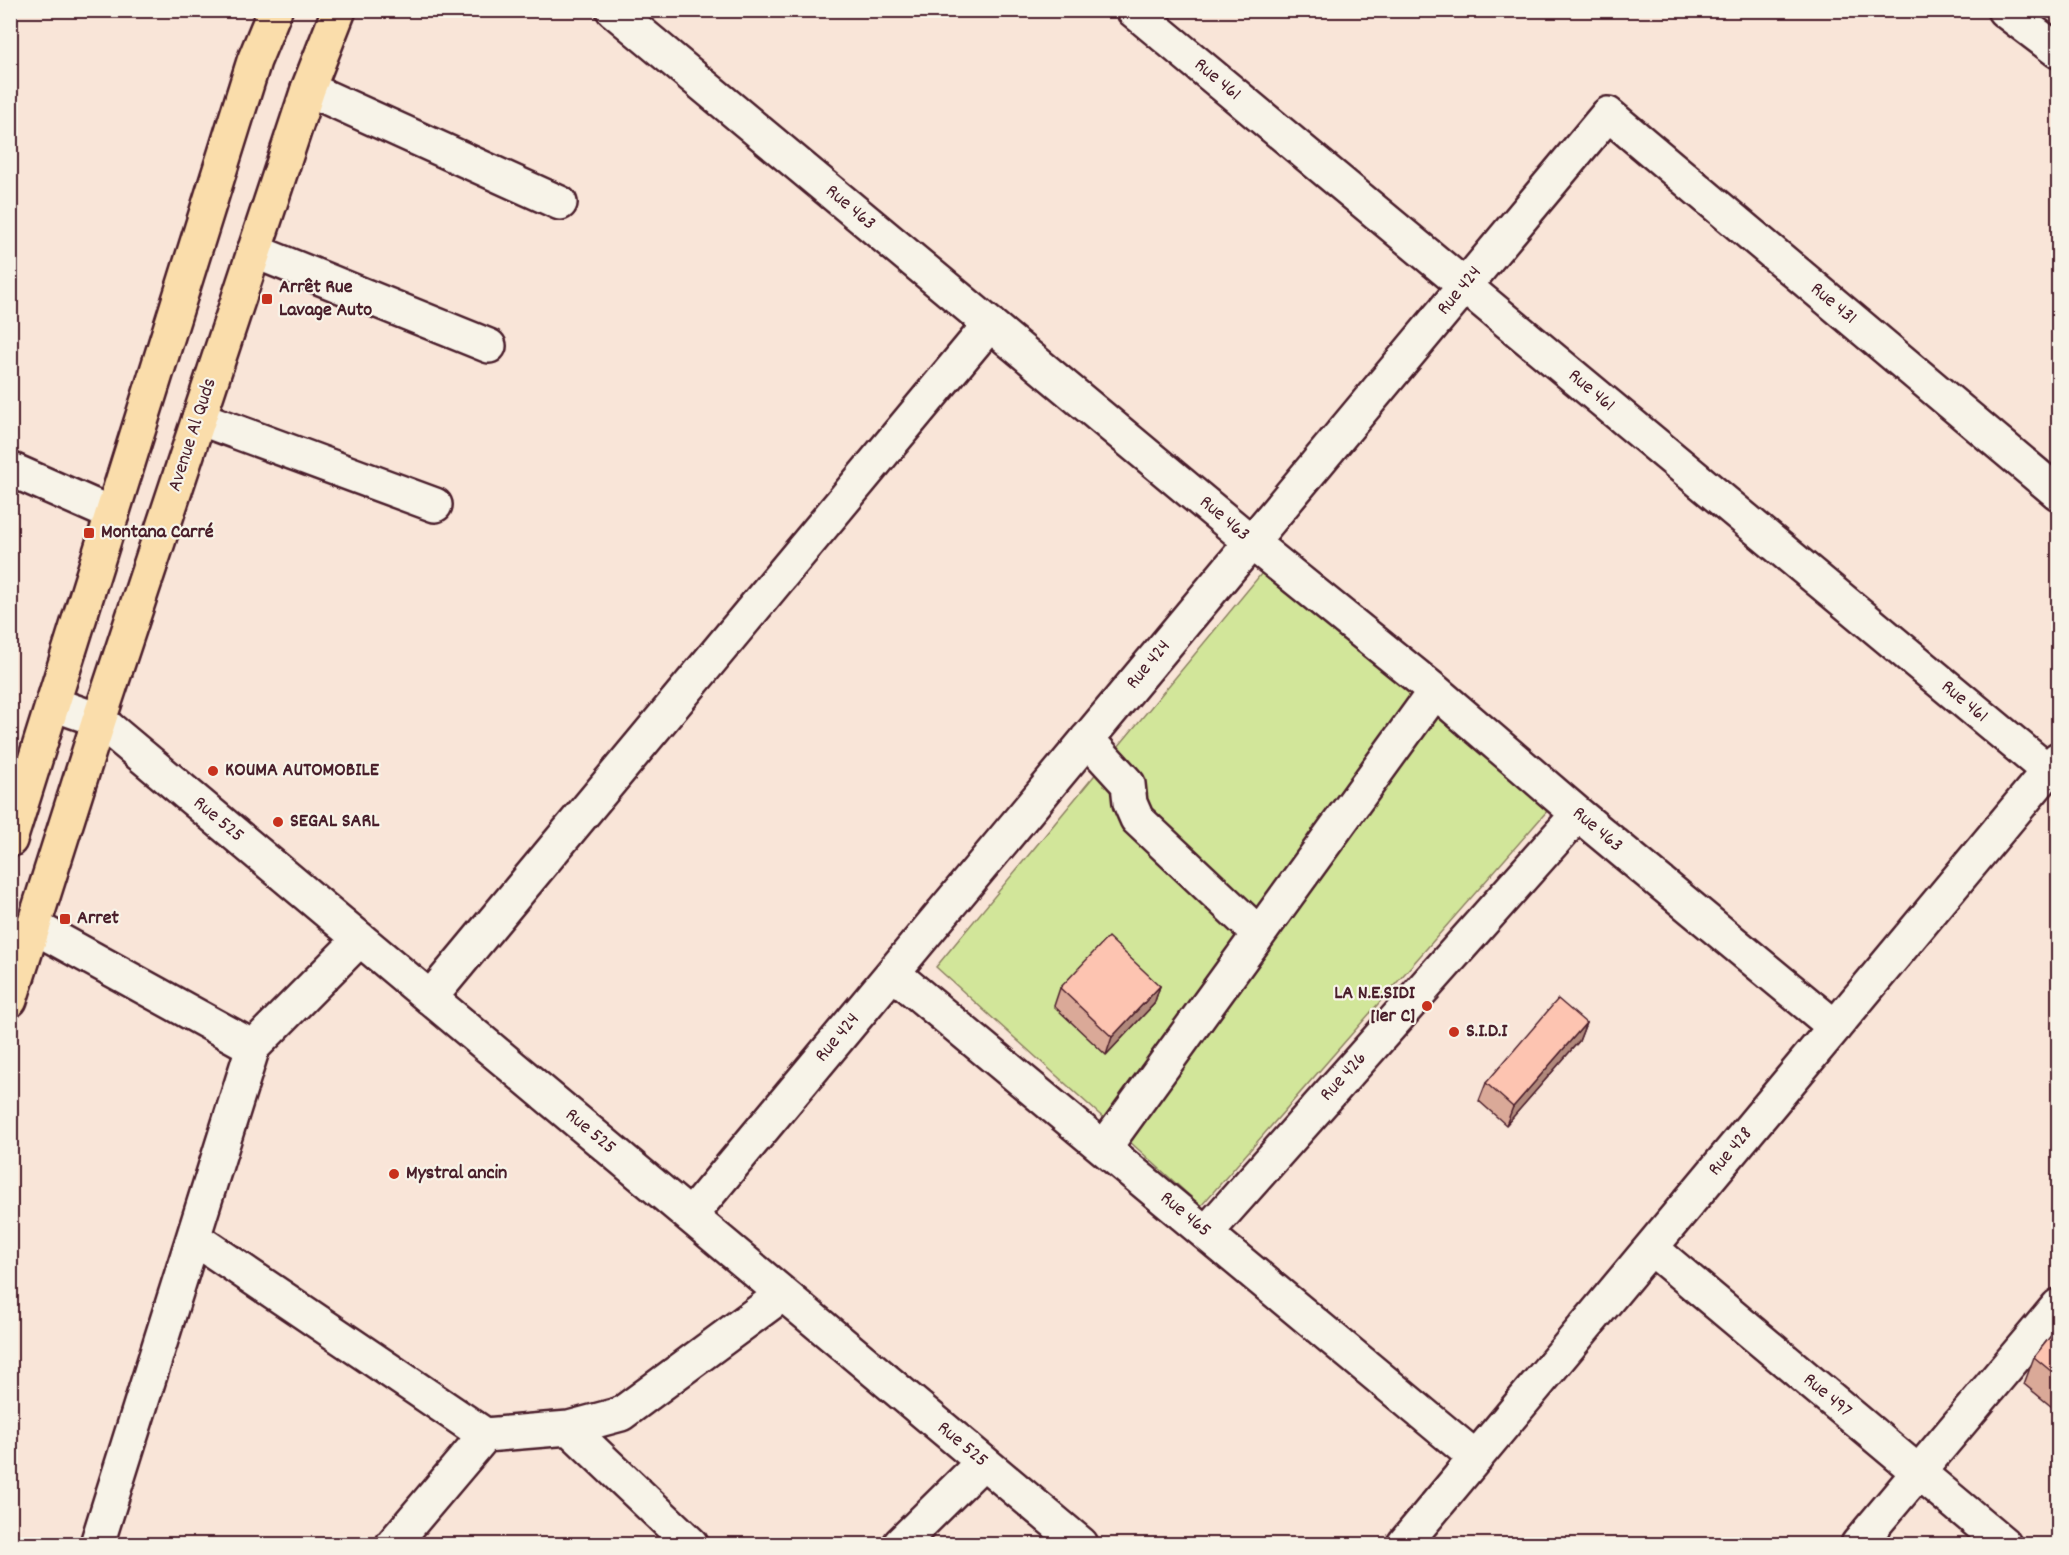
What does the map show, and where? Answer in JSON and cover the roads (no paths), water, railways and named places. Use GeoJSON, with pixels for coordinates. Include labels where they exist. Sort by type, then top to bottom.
{"type":"FeatureCollection","features":[{"type":"Feature","properties":{"kind":"main road"},"geometry":{"type":"LineString","coordinates":[[10,840],[254,61],[275,10]]}},
{"type":"Feature","properties":{"kind":"main road","name":"Avenue Al Quds"},"geometry":{"type":"LineString","coordinates":[[10,1000],[99,720],[254,251],[308,89],[339,10]]}},
{"type":"Feature","properties":{"kind":"street","name":"Rue 463"},"geometry":{"type":"LineString","coordinates":[[613,10],[1251,542],[1436,691],[1578,814],[1835,1027]]}},
{"type":"Feature","properties":{"kind":"street","name":"Rue 461"},"geometry":{"type":"LineString","coordinates":[[1133,10],[1465,286],[2053,765]]}},
{"type":"Feature","properties":{"kind":"street"},"geometry":{"type":"LineString","coordinates":[[2004,10],[2058,51]]}},
{"type":"Feature","properties":{"kind":"street"},"geometry":{"type":"LineString","coordinates":[[308,89],[560,203]]}},
{"type":"Feature","properties":{"kind":"street","name":"Rue 424"},"geometry":{"type":"LineString","coordinates":[[690,1216],[1608,114]]}},
{"type":"Feature","properties":{"kind":"street","name":"Rue 431"},"geometry":{"type":"LineString","coordinates":[[1608,114],[2058,493]]}},
{"type":"Feature","properties":{"kind":"street"},"geometry":{"type":"LineString","coordinates":[[254,251],[489,346]]}},
{"type":"Feature","properties":{"kind":"street"},"geometry":{"type":"LineString","coordinates":[[430,998],[990,324]]}},
{"type":"Feature","properties":{"kind":"street"},"geometry":{"type":"LineString","coordinates":[[199,418],[435,506]]}},
{"type":"Feature","properties":{"kind":"street"},"geometry":{"type":"LineString","coordinates":[[10,469],[112,514]]}},
{"type":"Feature","properties":{"kind":"street"},"geometry":{"type":"LineString","coordinates":[[1104,1148],[1436,691]]}},
{"type":"Feature","properties":{"kind":"street"},"geometry":{"type":"LineString","coordinates":[[53,704],[99,720]]}},
{"type":"Feature","properties":{"kind":"street","name":"Rue 525"},"geometry":{"type":"LineString","coordinates":[[99,720],[1081,1545]]}},
{"type":"Feature","properties":{"kind":"street"},"geometry":{"type":"LineString","coordinates":[[1088,739],[1128,784],[1130,802],[1137,819],[1259,934]]}},
{"type":"Feature","properties":{"kind":"street","name":"Rue 428"},"geometry":{"type":"LineString","coordinates":[[1404,1545],[2053,765]]}},
{"type":"Feature","properties":{"kind":"street","name":"Rue 426"},"geometry":{"type":"LineString","coordinates":[[1206,1233],[1578,814]]}},
{"type":"Feature","properties":{"kind":"street"},"geometry":{"type":"LineString","coordinates":[[33,926],[253,1047]]}},
{"type":"Feature","properties":{"kind":"street"},"geometry":{"type":"LineString","coordinates":[[97,1545],[253,1047],[360,939]]}},
{"type":"Feature","properties":{"kind":"street","name":"Rue 465"},"geometry":{"type":"LineString","coordinates":[[893,973],[1476,1458]]}},
{"type":"Feature","properties":{"kind":"street"},"geometry":{"type":"LineString","coordinates":[[194,1238],[485,1436],[569,1428],[621,1414],[783,1294]]}},
{"type":"Feature","properties":{"kind":"street","name":"Rue 497"},"geometry":{"type":"LineString","coordinates":[[1651,1248],[2004,1545]]}},
{"type":"Feature","properties":{"kind":"street"},"geometry":{"type":"LineString","coordinates":[[1858,1545],[2058,1306]]}},
{"type":"Feature","properties":{"kind":"street"},"geometry":{"type":"LineString","coordinates":[[569,1428],[690,1545]]}},
{"type":"Feature","properties":{"kind":"street"},"geometry":{"type":"LineString","coordinates":[[393,1545],[485,1436]]}},
{"type":"Feature","properties":{"kind":"street"},"geometry":{"type":"LineString","coordinates":[[900,1545],[983,1462]]}},
{"type":"Feature","properties":{"kind":"place","name":"Arrêt Rue Lavage Auto"},"geometry":{"type":"Point","coordinates":[267,299]}},
{"type":"Feature","properties":{"kind":"place","name":"Montana Carré"},"geometry":{"type":"Point","coordinates":[89,533]}},
{"type":"Feature","properties":{"kind":"place","name":"KOUMA AUTOMOBILE"},"geometry":{"type":"Point","coordinates":[213,771]}},
{"type":"Feature","properties":{"kind":"place","name":"SEGAL SARL"},"geometry":{"type":"Point","coordinates":[278,822]}},
{"type":"Feature","properties":{"kind":"place","name":"Arret"},"geometry":{"type":"Point","coordinates":[65,919]}},
{"type":"Feature","properties":{"kind":"place","name":"LA N.E.SIDI [1er C]"},"geometry":{"type":"Point","coordinates":[1427,1006]}},
{"type":"Feature","properties":{"kind":"place","name":"S.I.D.I"},"geometry":{"type":"Point","coordinates":[1454,1032]}},
{"type":"Feature","properties":{"kind":"place","name":"Mystral ancin"},"geometry":{"type":"Point","coordinates":[394,1174]}}]}
